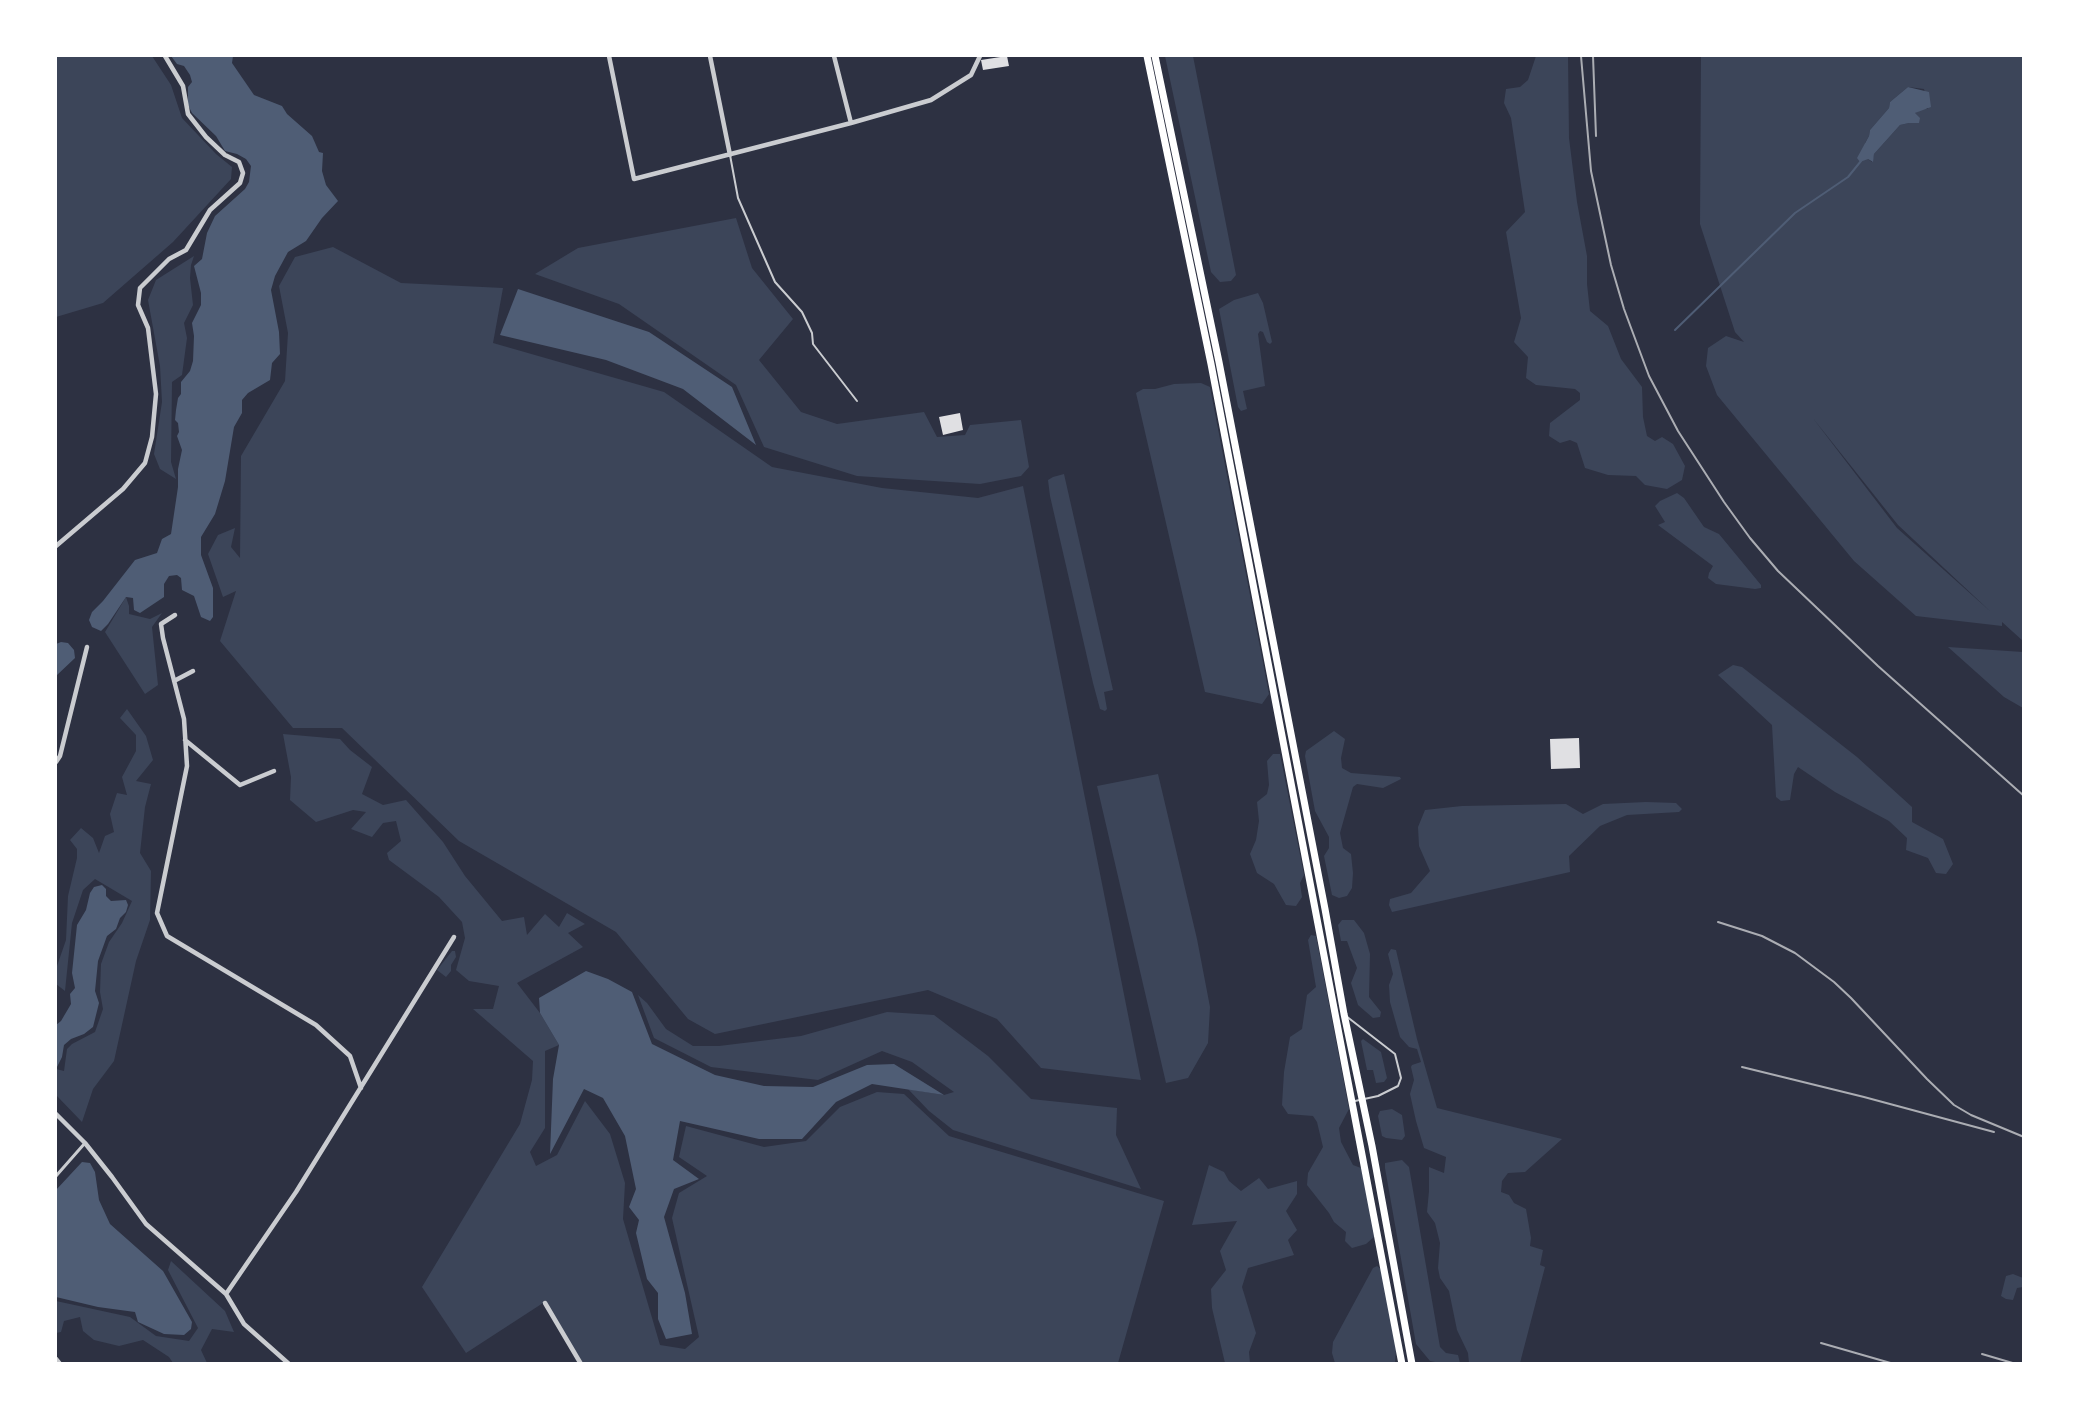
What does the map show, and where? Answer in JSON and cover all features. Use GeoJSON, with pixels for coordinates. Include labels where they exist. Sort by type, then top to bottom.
{"type":"FeatureCollection","features":[{"type":"Feature","properties":{"kind":"main road"},"geometry":{"type":"LineString","coordinates":[[1147,56],[1208,353],[1402,1364]]}},
{"type":"Feature","properties":{"kind":"main road"},"geometry":{"type":"LineString","coordinates":[[1155,56],[1219,362],[1412,1364]]}},
{"type":"Feature","properties":{"kind":"street"},"geometry":{"type":"LineString","coordinates":[[56,546],[123,489],[145,463],[152,437],[156,394],[148,328],[138,305],[140,288],[169,259],[186,250],[210,210],[240,183],[243,173],[239,162],[225,155],[206,137],[188,114],[183,86],[165,56]]}},
{"type":"Feature","properties":{"kind":"street"},"geometry":{"type":"LineString","coordinates":[[609,56],[634,179],[931,100],[971,75],[980,56]]}},
{"type":"Feature","properties":{"kind":"street"},"geometry":{"type":"LineString","coordinates":[[710,56],[730,155]]}},
{"type":"Feature","properties":{"kind":"street"},"geometry":{"type":"LineString","coordinates":[[834,56],[851,123]]}},
{"type":"Feature","properties":{"kind":"street"},"geometry":{"type":"LineString","coordinates":[[174,615],[161,624],[184,719],[187,766],[157,913],[167,936],[316,1024],[350,1056],[361,1088]]}},
{"type":"Feature","properties":{"kind":"street"},"geometry":{"type":"LineString","coordinates":[[56,762],[60,756],[87,647]]}},
{"type":"Feature","properties":{"kind":"street"},"geometry":{"type":"LineString","coordinates":[[174,681],[193,671]]}},
{"type":"Feature","properties":{"kind":"street"},"geometry":{"type":"LineString","coordinates":[[185,740],[240,785],[274,771]]}},
{"type":"Feature","properties":{"kind":"street"},"geometry":{"type":"LineString","coordinates":[[226,1294],[297,1192],[454,937]]}},
{"type":"Feature","properties":{"kind":"street"},"geometry":{"type":"LineString","coordinates":[[56,1114],[85,1143],[146,1224],[226,1294],[243,1324],[289,1364]]}},
{"type":"Feature","properties":{"kind":"street"},"geometry":{"type":"LineString","coordinates":[[56,1176],[85,1143]]}},
{"type":"Feature","properties":{"kind":"street"},"geometry":{"type":"LineString","coordinates":[[545,1303],[581,1364]]}},
{"type":"Feature","properties":{"kind":"street"},"geometry":{"type":"LineString","coordinates":[[56,1359],[60,1364]]}},
{"type":"Feature","properties":{"kind":"lane"},"geometry":{"type":"LineString","coordinates":[[730,155],[738,198],[775,282],[802,312],[812,333],[813,344],[857,401]]}},
{"type":"Feature","properties":{"kind":"lane"},"geometry":{"type":"LineString","coordinates":[[1344,1014],[1395,1054],[1401,1078],[1398,1086],[1378,1096],[1352,1101]]}},
{"type":"Feature","properties":{"kind":"shaded area"},"geometry":{"type":"Polygon","coordinates":[[[56,56],[152,56],[171,85],[182,118],[216,154],[232,167],[231,179],[173,242],[103,303],[56,317],[56,56]]]}},
{"type":"Feature","properties":{"kind":"shaded area"},"geometry":{"type":"Polygon","coordinates":[[[171,56],[233,56],[232,63],[254,95],[282,106],[287,114],[312,136],[319,152],[323,153],[322,171],[326,185],[338,201],[322,218],[306,241],[288,252],[275,276],[271,290],[279,332],[280,354],[272,363],[270,380],[248,393],[242,400],[242,413],[234,427],[225,481],[215,514],[201,537],[201,555],[213,588],[213,617],[210,621],[201,617],[194,596],[182,590],[181,578],[177,575],[169,576],[164,584],[164,597],[140,613],[134,610],[133,598],[126,597],[101,631],[92,627],[89,620],[92,612],[135,560],[157,553],[162,539],[171,534],[182,450],[177,436],[179,432],[178,423],[175,420],[176,410],[181,394],[181,382],[190,371],[193,361],[192,323],[201,305],[201,293],[194,266],[202,259],[207,233],[215,216],[245,189],[249,182],[251,166],[246,159],[225,151],[216,136],[192,113],[188,105],[188,87],[192,82],[190,75],[184,66],[177,64],[171,56]]]}},
{"type":"Feature","properties":{"kind":"shaded area"},"geometry":{"type":"Polygon","coordinates":[[[1165,56],[1193,56],[1236,275],[1231,281],[1220,282],[1211,272],[1165,56]]]}},
{"type":"Feature","properties":{"kind":"shaded area"},"geometry":{"type":"Polygon","coordinates":[[[1536,56],[1568,56],[1569,138],[1587,256],[1590,311],[1608,326],[1621,359],[1642,387],[1643,417],[1647,436],[1655,441],[1662,437],[1673,444],[1685,466],[1682,480],[1667,489],[1645,485],[1636,476],[1608,475],[1585,468],[1577,443],[1570,440],[1560,443],[1549,436],[1550,423],[1580,400],[1580,393],[1575,389],[1536,385],[1526,378],[1528,357],[1514,342],[1521,318],[1506,232],[1525,212],[1511,118],[1504,103],[1506,89],[1520,87],[1528,80],[1536,56]]]}},
{"type":"Feature","properties":{"kind":"shaded area"},"geometry":{"type":"Polygon","coordinates":[[[1701,56],[2023,56],[2023,641],[2002,622],[2002,626],[1916,616],[1854,561],[1717,395],[1706,366],[1708,348],[1726,336],[1744,342],[1735,332],[1700,224],[1701,56]],[[1908,87],[1890,102],[1889,108],[1870,130],[1865,143],[1868,159],[1872,162],[1874,154],[1900,125],[1909,123],[1915,113],[1922,109],[1928,109],[1924,89],[1908,87]],[[1812,417],[1897,528],[1991,612],[1898,525],[1812,417]]]}},
{"type":"Feature","properties":{"kind":"shaded area"},"geometry":{"type":"Polygon","coordinates":[[[1908,87],[1929,92],[1931,107],[1915,113],[1920,118],[1919,123],[1900,125],[1874,154],[1873,162],[1868,159],[1860,162],[1857,158],[1870,130],[1889,108],[1890,102],[1908,87]]]}},
{"type":"Feature","properties":{"kind":"shaded area"},"geometry":{"type":"Polygon","coordinates":[[[736,218],[752,268],[793,319],[759,360],[801,412],[837,424],[924,412],[937,437],[965,435],[970,425],[1021,420],[1029,467],[1021,476],[980,484],[857,476],[764,447],[736,385],[619,304],[535,274],[578,248],[736,218]]]}},
{"type":"Feature","properties":{"kind":"shaded area"},"geometry":{"type":"Polygon","coordinates":[[[333,247],[401,283],[503,288],[493,343],[664,392],[772,467],[882,488],[978,498],[1023,486],[1141,1080],[1041,1068],[997,1019],[928,990],[715,1034],[688,1019],[616,932],[459,841],[342,728],[293,728],[220,641],[236,591],[223,597],[208,554],[218,535],[235,528],[231,547],[240,558],[241,456],[285,381],[288,333],[279,286],[295,257],[333,247]]]}},
{"type":"Feature","properties":{"kind":"shaded area"},"geometry":{"type":"Polygon","coordinates":[[[194,256],[190,278],[193,305],[184,323],[187,338],[182,375],[172,382],[171,462],[176,479],[160,469],[154,454],[162,402],[160,366],[148,300],[156,280],[194,256]]]}},
{"type":"Feature","properties":{"kind":"shaded area"},"geometry":{"type":"Polygon","coordinates":[[[518,289],[649,332],[732,387],[756,445],[683,389],[606,360],[500,335],[518,289]]]}},
{"type":"Feature","properties":{"kind":"shaded area"},"geometry":{"type":"Polygon","coordinates":[[[1258,293],[1263,303],[1272,342],[1270,344],[1267,342],[1263,332],[1260,331],[1258,334],[1265,386],[1243,391],[1247,409],[1241,411],[1238,407],[1219,309],[1234,300],[1258,293]]]}},
{"type":"Feature","properties":{"kind":"shaded area"},"geometry":{"type":"Polygon","coordinates":[[[1201,383],[1210,387],[1269,694],[1262,704],[1205,692],[1136,393],[1143,389],[1155,389],[1174,384],[1201,383]]]}},
{"type":"Feature","properties":{"kind":"shaded area"},"geometry":{"type":"Polygon","coordinates":[[[1064,474],[1113,690],[1104,692],[1107,709],[1105,711],[1100,709],[1093,683],[1050,496],[1048,480],[1064,474]]]}},
{"type":"Feature","properties":{"kind":"shaded area"},"geometry":{"type":"Polygon","coordinates":[[[1677,493],[1684,498],[1704,527],[1719,534],[1761,585],[1761,588],[1716,584],[1708,578],[1713,566],[1658,525],[1665,522],[1655,506],[1677,493]]]}},
{"type":"Feature","properties":{"kind":"shaded area"},"geometry":{"type":"Polygon","coordinates":[[[126,597],[129,614],[150,619],[162,613],[152,627],[158,685],[145,694],[105,632],[126,597]]]}},
{"type":"Feature","properties":{"kind":"shaded area"},"geometry":{"type":"Polygon","coordinates":[[[68,643],[74,650],[75,658],[56,676],[56,644],[68,643]]]}},
{"type":"Feature","properties":{"kind":"shaded area"},"geometry":{"type":"Polygon","coordinates":[[[1948,647],[2023,652],[2023,708],[2004,697],[1948,647]]]}},
{"type":"Feature","properties":{"kind":"shaded area"},"geometry":{"type":"Polygon","coordinates":[[[1733,665],[1742,667],[1857,757],[1912,807],[1912,822],[1943,839],[1953,864],[1946,874],[1936,873],[1928,858],[1906,850],[1907,838],[1889,821],[1835,792],[1798,767],[1794,774],[1790,800],[1781,801],[1776,797],[1772,725],[1718,675],[1733,665]]]}},
{"type":"Feature","properties":{"kind":"shaded area"},"geometry":{"type":"Polygon","coordinates":[[[127,709],[146,736],[153,760],[136,781],[151,784],[145,807],[140,853],[151,871],[150,920],[136,961],[114,1061],[93,1089],[82,1122],[56,1095],[56,1069],[64,1071],[67,1049],[72,1044],[95,1032],[103,1009],[100,992],[101,964],[109,942],[122,923],[132,901],[95,879],[83,890],[72,923],[65,991],[56,984],[57,966],[66,940],[68,896],[77,858],[77,849],[70,840],[81,828],[93,838],[99,853],[105,836],[114,832],[110,814],[117,793],[127,795],[122,777],[136,751],[136,735],[120,718],[127,709]]]}},
{"type":"Feature","properties":{"kind":"shaded area"},"geometry":{"type":"Polygon","coordinates":[[[1334,731],[1345,739],[1341,758],[1342,768],[1351,773],[1400,777],[1401,779],[1383,788],[1357,784],[1353,787],[1340,833],[1343,848],[1351,854],[1352,888],[1347,896],[1339,898],[1332,895],[1324,856],[1329,848],[1329,837],[1315,811],[1305,756],[1306,751],[1334,731]]]}},
{"type":"Feature","properties":{"kind":"shaded area"},"geometry":{"type":"Polygon","coordinates":[[[283,734],[340,739],[372,767],[362,794],[383,805],[406,800],[443,842],[465,876],[502,921],[524,917],[527,935],[545,914],[559,927],[567,913],[585,924],[568,933],[583,947],[517,983],[540,1013],[559,1045],[545,1051],[545,1128],[530,1152],[536,1166],[557,1155],[585,1101],[610,1134],[625,1183],[623,1219],[660,1345],[685,1349],[699,1337],[672,1218],[679,1193],[707,1176],[679,1157],[686,1126],[764,1147],[806,1141],[840,1107],[877,1092],[904,1094],[949,1136],[1164,1201],[1118,1363],[580,1363],[543,1303],[466,1353],[422,1287],[520,1124],[532,1080],[533,1061],[473,1009],[493,1009],[499,986],[469,981],[456,970],[465,938],[462,922],[439,897],[389,860],[387,853],[401,841],[396,821],[383,823],[372,837],[351,829],[366,812],[353,810],[316,822],[290,800],[291,777],[283,734]]]}},
{"type":"Feature","properties":{"kind":"shaded area"},"geometry":{"type":"Polygon","coordinates":[[[1273,754],[1280,754],[1304,875],[1300,883],[1302,897],[1296,906],[1286,905],[1274,884],[1257,873],[1250,854],[1256,840],[1259,821],[1257,802],[1267,794],[1269,785],[1267,761],[1273,754]]]}},
{"type":"Feature","properties":{"kind":"shaded area"},"geometry":{"type":"Polygon","coordinates":[[[1158,774],[1197,939],[1210,1007],[1208,1043],[1188,1078],[1166,1083],[1097,786],[1158,774]]]}},
{"type":"Feature","properties":{"kind":"shaded area"},"geometry":{"type":"Polygon","coordinates":[[[1676,803],[1682,809],[1679,812],[1627,815],[1600,826],[1569,856],[1570,872],[1392,912],[1389,905],[1390,899],[1411,893],[1430,871],[1419,846],[1418,827],[1425,810],[1462,806],[1566,804],[1583,814],[1603,804],[1676,803]]]}},
{"type":"Feature","properties":{"kind":"shaded area"},"geometry":{"type":"Polygon","coordinates":[[[102,885],[106,889],[106,896],[111,901],[126,900],[128,905],[116,929],[107,936],[98,961],[95,991],[99,1003],[93,1027],[64,1045],[62,1057],[56,1069],[56,1025],[71,1004],[70,994],[75,988],[72,973],[77,925],[86,910],[90,893],[94,887],[102,885]]]}},
{"type":"Feature","properties":{"kind":"shaded area"},"geometry":{"type":"Polygon","coordinates":[[[1342,920],[1354,920],[1364,933],[1370,954],[1369,997],[1381,1012],[1380,1017],[1373,1018],[1358,1005],[1351,983],[1357,968],[1347,941],[1341,941],[1338,925],[1342,920]]]}},
{"type":"Feature","properties":{"kind":"shaded area"},"geometry":{"type":"Polygon","coordinates":[[[1311,935],[1316,936],[1349,1109],[1339,1128],[1341,1142],[1353,1165],[1361,1168],[1375,1236],[1366,1244],[1352,1248],[1345,1241],[1346,1232],[1334,1222],[1307,1185],[1308,1173],[1323,1147],[1317,1122],[1313,1116],[1288,1114],[1282,1105],[1284,1072],[1290,1037],[1302,1029],[1307,995],[1316,987],[1308,940],[1311,935]]]}},
{"type":"Feature","properties":{"kind":"shaded area"},"geometry":{"type":"Polygon","coordinates":[[[1391,949],[1396,950],[1417,1039],[1437,1108],[1562,1139],[1525,1172],[1508,1173],[1502,1181],[1501,1192],[1509,1195],[1514,1203],[1526,1209],[1531,1238],[1530,1246],[1543,1250],[1540,1265],[1545,1267],[1520,1363],[1469,1363],[1468,1353],[1457,1330],[1449,1291],[1440,1278],[1438,1268],[1440,1243],[1435,1223],[1427,1212],[1429,1167],[1444,1173],[1446,1157],[1424,1148],[1416,1121],[1410,1094],[1414,1080],[1411,1067],[1421,1062],[1417,1049],[1409,1047],[1400,1037],[1390,1002],[1389,985],[1393,974],[1388,954],[1391,949]]]}},
{"type":"Feature","properties":{"kind":"shaded area"},"geometry":{"type":"Polygon","coordinates":[[[452,951],[455,951],[456,957],[446,977],[437,970],[452,951]]]}},
{"type":"Feature","properties":{"kind":"shaded area"},"geometry":{"type":"Polygon","coordinates":[[[586,971],[608,979],[632,992],[652,1044],[715,1075],[764,1086],[813,1087],[867,1065],[894,1064],[944,1095],[872,1084],[836,1102],[802,1139],[759,1139],[680,1121],[673,1160],[699,1179],[674,1189],[664,1217],[685,1293],[692,1334],[666,1339],[658,1319],[658,1293],[647,1279],[636,1233],[639,1220],[629,1207],[636,1189],[625,1136],[603,1098],[584,1089],[550,1154],[553,1079],[559,1045],[540,1013],[539,998],[586,971]]]}},
{"type":"Feature","properties":{"kind":"shaded area"},"geometry":{"type":"Polygon","coordinates":[[[638,995],[647,1003],[666,1029],[693,1046],[719,1046],[801,1036],[887,1012],[934,1015],[988,1056],[1031,1099],[1117,1108],[1116,1135],[1141,1189],[953,1130],[929,1111],[908,1089],[944,1095],[954,1092],[912,1062],[882,1051],[818,1080],[711,1067],[654,1038],[638,995]]]}},
{"type":"Feature","properties":{"kind":"shaded area"},"geometry":{"type":"Polygon","coordinates":[[[1363,1039],[1381,1052],[1387,1078],[1384,1082],[1376,1083],[1373,1070],[1367,1070],[1361,1041],[1363,1039]]]}},
{"type":"Feature","properties":{"kind":"shaded area"},"geometry":{"type":"Polygon","coordinates":[[[1392,1109],[1402,1115],[1405,1136],[1402,1140],[1382,1136],[1378,1116],[1380,1111],[1392,1109]]]}},
{"type":"Feature","properties":{"kind":"shaded area"},"geometry":{"type":"Polygon","coordinates":[[[1402,1160],[1409,1167],[1440,1347],[1446,1353],[1458,1355],[1460,1363],[1430,1361],[1416,1344],[1385,1168],[1385,1163],[1402,1160]]]}},
{"type":"Feature","properties":{"kind":"shaded area"},"geometry":{"type":"Polygon","coordinates":[[[82,1162],[90,1163],[95,1172],[99,1200],[110,1224],[163,1271],[192,1322],[191,1329],[184,1335],[164,1334],[138,1322],[135,1312],[98,1307],[56,1297],[56,1190],[82,1162]]]}},
{"type":"Feature","properties":{"kind":"shaded area"},"geometry":{"type":"Polygon","coordinates":[[[1209,1165],[1224,1172],[1229,1181],[1241,1191],[1259,1178],[1268,1189],[1297,1181],[1297,1194],[1286,1211],[1297,1230],[1288,1240],[1294,1255],[1248,1268],[1242,1287],[1256,1333],[1249,1352],[1250,1363],[1225,1363],[1212,1308],[1211,1289],[1226,1270],[1220,1251],[1237,1221],[1192,1225],[1209,1165]]]}},
{"type":"Feature","properties":{"kind":"shaded area"},"geometry":{"type":"Polygon","coordinates":[[[171,1261],[225,1311],[234,1332],[212,1329],[201,1350],[207,1363],[173,1363],[169,1357],[143,1340],[119,1346],[94,1340],[83,1331],[80,1317],[64,1321],[61,1332],[56,1333],[56,1301],[130,1317],[156,1336],[189,1341],[198,1328],[168,1270],[171,1261]]]}},
{"type":"Feature","properties":{"kind":"shaded area"},"geometry":{"type":"Polygon","coordinates":[[[1377,1266],[1381,1269],[1396,1349],[1395,1363],[1335,1363],[1332,1353],[1333,1342],[1373,1268],[1377,1266]]]}},
{"type":"Feature","properties":{"kind":"shaded area"},"geometry":{"type":"Polygon","coordinates":[[[2013,1274],[2023,1278],[2023,1287],[2017,1288],[2013,1300],[2001,1296],[2006,1276],[2013,1274]]]}},
{"type":"Feature","properties":{"kind":"building"},"geometry":{"type":"Polygon","coordinates":[[[1007,56],[1009,66],[983,70],[981,60],[1007,56]]]}},
{"type":"Feature","properties":{"kind":"building"},"geometry":{"type":"Polygon","coordinates":[[[960,413],[963,430],[943,435],[939,417],[960,413]]]}},
{"type":"Feature","properties":{"kind":"building"},"geometry":{"type":"Polygon","coordinates":[[[1579,738],[1580,768],[1551,769],[1550,739],[1579,738]]]}},
{"type":"Feature","properties":{"kind":"waterway"},"geometry":{"type":"LineString","coordinates":[[1675,330],[1795,213],[1848,177],[1861,161]]}},
{"type":"Feature","properties":{"kind":"railway"},"geometry":{"type":"LineString","coordinates":[[1581,56],[1591,171],[1611,265],[1624,309],[1649,376],[1678,431],[1724,502],[1778,571],[1878,666],[2024,796]]}},
{"type":"Feature","properties":{"kind":"railway"},"geometry":{"type":"LineString","coordinates":[[1593,56],[1596,136]]}},
{"type":"Feature","properties":{"kind":"railway"},"geometry":{"type":"LineString","coordinates":[[1718,922],[1762,936],[1795,953],[1834,982],[1851,998],[1954,1105],[1971,1115],[2024,1137]]}},
{"type":"Feature","properties":{"kind":"railway"},"geometry":{"type":"LineString","coordinates":[[1742,1067],[1994,1132]]}},
{"type":"Feature","properties":{"kind":"railway"},"geometry":{"type":"LineString","coordinates":[[1821,1343],[1894,1364]]}},
{"type":"Feature","properties":{"kind":"railway"},"geometry":{"type":"LineString","coordinates":[[1982,1354],[2016,1364]]}}]}
